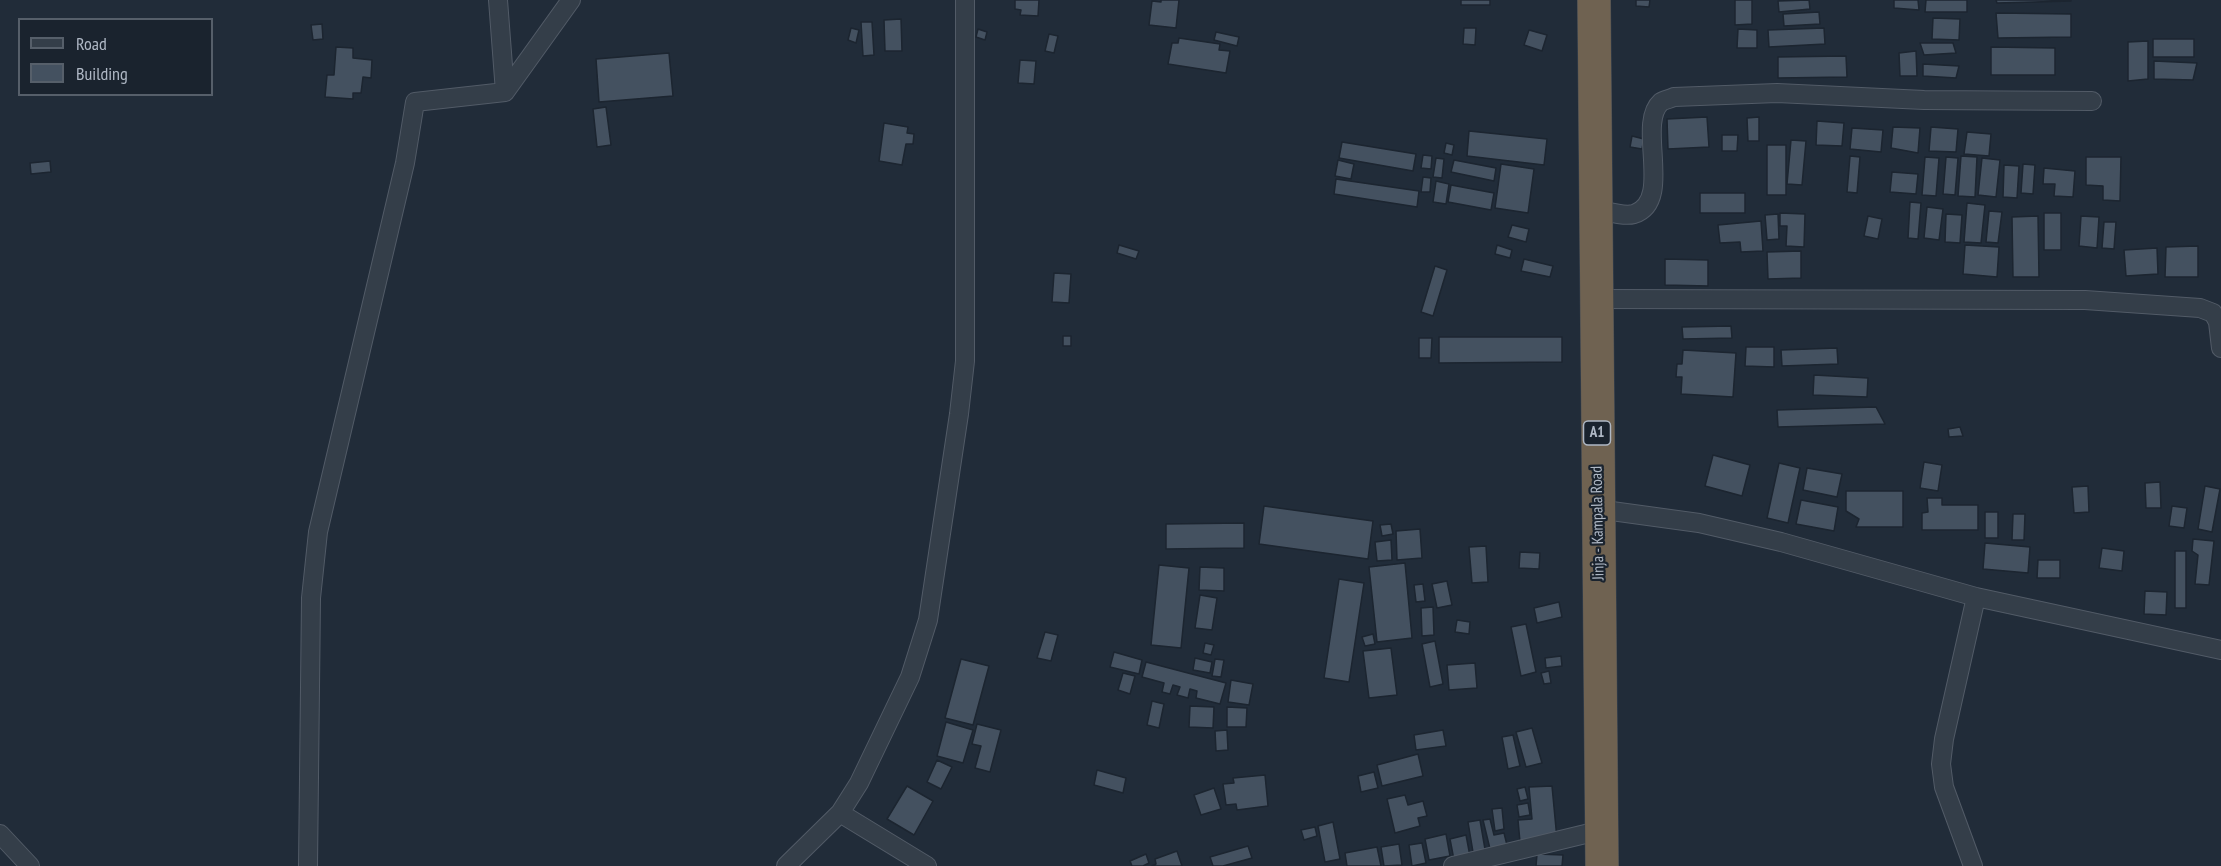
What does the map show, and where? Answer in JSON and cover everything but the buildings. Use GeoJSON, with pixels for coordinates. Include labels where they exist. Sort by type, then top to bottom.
{"type":"FeatureCollection","features":[{"type":"Feature","properties":{"kind":"highway","name":"Jinja - Kampala Road"},"geometry":{"type":"LineString","coordinates":[[1594,0],[1602,866]]}},
{"type":"Feature","properties":{"kind":"street"},"geometry":{"type":"LineString","coordinates":[[498,0],[505,92]]}},
{"type":"Feature","properties":{"kind":"street"},"geometry":{"type":"LineString","coordinates":[[308,866],[311,598],[318,532],[405,163],[415,102],[505,92],[571,0]]}},
{"type":"Feature","properties":{"kind":"street"},"geometry":{"type":"LineString","coordinates":[[786,866],[840,813],[859,783],[910,677],[928,620],[965,362],[967,228],[965,0]]}},
{"type":"Feature","properties":{"kind":"street"},"geometry":{"type":"LineString","coordinates":[[1597,209],[1634,214],[1643,207],[1654,184],[1652,125],[1654,112],[1662,102],[1674,97],[1777,93],[1924,100],[2092,101]]}},
{"type":"Feature","properties":{"kind":"street"},"geometry":{"type":"LineString","coordinates":[[1595,299],[2085,300],[2200,308],[2213,313],[2218,322],[2221,348]]}},
{"type":"Feature","properties":{"kind":"street"},"geometry":{"type":"LineString","coordinates":[[1597,509],[1699,524],[1781,542],[1976,597],[2221,650]]}},
{"type":"Feature","properties":{"kind":"street"},"geometry":{"type":"LineString","coordinates":[[1973,866],[1944,787],[1941,764],[1944,739],[1976,597]]}},
{"type":"Feature","properties":{"kind":"street"},"geometry":{"type":"LineString","coordinates":[[840,813],[927,866]]}},
{"type":"Feature","properties":{"kind":"street"},"geometry":{"type":"LineString","coordinates":[[1453,866],[1602,830]]}},
{"type":"Feature","properties":{"kind":"street"},"geometry":{"type":"LineString","coordinates":[[0,834],[30,866]]}}]}
